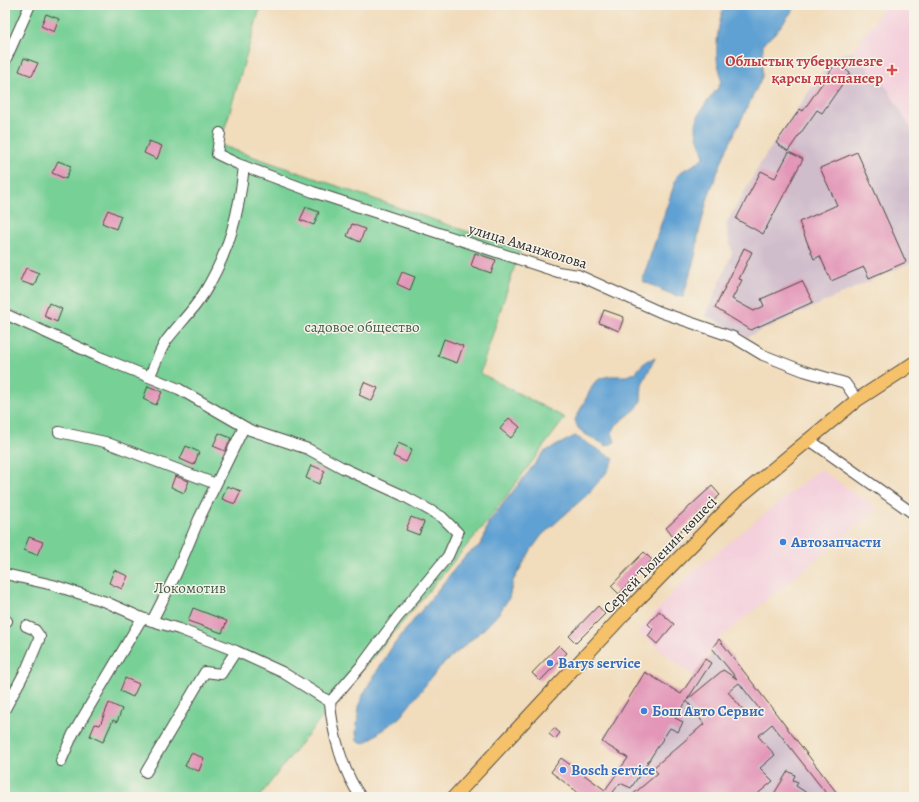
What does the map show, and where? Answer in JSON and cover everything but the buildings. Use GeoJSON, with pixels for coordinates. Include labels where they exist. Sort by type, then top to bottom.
{"type":"FeatureCollection","features":[{"type":"Feature","properties":{"kind":"main road","name":"Сергей Тюленин көшесі"},"geometry":{"type":"LineString","coordinates":[[454,797],[543,699],[737,499],[857,400],[914,363]]}},
{"type":"Feature","properties":{"kind":"street"},"geometry":{"type":"LineString","coordinates":[[5,61],[30,5]]}},
{"type":"Feature","properties":{"kind":"street","name":"улица Аманжолова"},"geometry":{"type":"LineString","coordinates":[[220,133],[217,154],[244,166],[314,192],[460,241],[558,272],[578,275],[660,312],[733,337],[763,355],[804,371],[845,383],[857,400]]}},
{"type":"Feature","properties":{"kind":"street"},"geometry":{"type":"LineString","coordinates":[[149,377],[166,342],[204,294],[223,259],[234,229],[240,200],[244,166]]}},
{"type":"Feature","properties":{"kind":"street"},"geometry":{"type":"LineString","coordinates":[[5,314],[102,358],[178,389],[244,427],[308,449],[343,468],[402,495],[442,517],[458,533],[448,556],[397,618],[362,665],[330,702],[331,722],[342,758],[356,790],[361,797]]}},
{"type":"Feature","properties":{"kind":"street"},"geometry":{"type":"LineString","coordinates":[[152,621],[176,574],[199,519],[244,427]]}},
{"type":"Feature","properties":{"kind":"street"},"geometry":{"type":"LineString","coordinates":[[59,432],[105,442],[216,484]]}},
{"type":"Feature","properties":{"kind":"street"},"geometry":{"type":"LineString","coordinates":[[808,439],[914,514]]}},
{"type":"Feature","properties":{"kind":"street"},"geometry":{"type":"LineString","coordinates":[[5,574],[61,587],[106,602],[142,618],[179,629],[236,651],[282,672],[330,702]]}},
{"type":"Feature","properties":{"kind":"street"},"geometry":{"type":"LineString","coordinates":[[61,761],[73,734],[142,618]]}},
{"type":"Feature","properties":{"kind":"street"},"geometry":{"type":"LineString","coordinates":[[5,709],[27,668],[40,637],[35,630],[26,626]]}},
{"type":"Feature","properties":{"kind":"street"},"geometry":{"type":"LineString","coordinates":[[146,772],[205,672],[220,674],[236,651]]}},
{"type":"Feature","properties":{"kind":"shaded area","name":"Облыстық туберкулезге қарсы диспансер"},"geometry":{"type":"Polygon","coordinates":[[[886,5],[914,5],[914,134],[887,88],[852,52],[886,5]]]}},
{"type":"Feature","properties":{"kind":"shaded area"},"geometry":{"type":"Polygon","coordinates":[[[852,52],[887,88],[914,134],[914,261],[747,337],[706,316],[732,253],[726,224],[763,159],[834,55],[852,52]]]}},
{"type":"Feature","properties":{"kind":"shaded area","name":"Автозапчасти"},"geometry":{"type":"Polygon","coordinates":[[[820,469],[877,509],[719,639],[693,676],[638,632],[688,576],[820,469]]]}},
{"type":"Feature","properties":{"kind":"shaded area"},"geometry":{"type":"Polygon","coordinates":[[[718,644],[838,797],[612,797],[718,644]]]}},
{"type":"Feature","properties":{"kind":"green space"},"geometry":{"type":"Polygon","coordinates":[[[5,5],[261,5],[220,145],[520,250],[480,373],[565,418],[485,524],[304,739],[259,797],[5,797],[5,5]]]}},
{"type":"Feature","properties":{"kind":"water"},"geometry":{"type":"Polygon","coordinates":[[[724,5],[797,5],[776,32],[763,44],[762,77],[725,153],[709,194],[698,236],[696,253],[683,297],[668,293],[642,281],[677,176],[701,160],[704,156],[697,135],[696,123],[702,109],[721,81],[717,60],[717,37],[724,5]]]}},
{"type":"Feature","properties":{"kind":"water"},"geometry":{"type":"Polygon","coordinates":[[[655,358],[642,384],[641,401],[636,409],[616,425],[612,433],[615,442],[607,446],[585,434],[578,428],[575,420],[594,383],[601,378],[610,376],[627,376],[635,373],[646,361],[655,358]]]}},
{"type":"Feature","properties":{"kind":"water"},"geometry":{"type":"Polygon","coordinates":[[[575,436],[614,459],[606,473],[588,494],[542,535],[531,550],[513,581],[509,598],[499,613],[487,626],[439,668],[400,717],[365,743],[357,741],[356,732],[361,699],[392,647],[465,556],[479,546],[484,538],[488,523],[544,452],[575,436]]]}},
{"type":"Feature","properties":{"kind":"place","name":"Облыстық туберкулезге қарсы диспансер"},"geometry":{"type":"Point","coordinates":[892,70]}},
{"type":"Feature","properties":{"kind":"place","name":"Автозапчасти"},"geometry":{"type":"Point","coordinates":[783,542]}},
{"type":"Feature","properties":{"kind":"place","name":"Barys service"},"geometry":{"type":"Point","coordinates":[550,663]}},
{"type":"Feature","properties":{"kind":"place","name":"Бош Авто Сервис"},"geometry":{"type":"Point","coordinates":[644,711]}},
{"type":"Feature","properties":{"kind":"place","name":"Bosch service"},"geometry":{"type":"Point","coordinates":[563,770]}},
{"type":"Feature","properties":{"kind":"park label","name":"садовое общество"},"geometry":{"type":"Point","coordinates":[362,327]}},
{"type":"Feature","properties":{"kind":"park label","name":"Локомотив"},"geometry":{"type":"Point","coordinates":[190,588]}}]}
